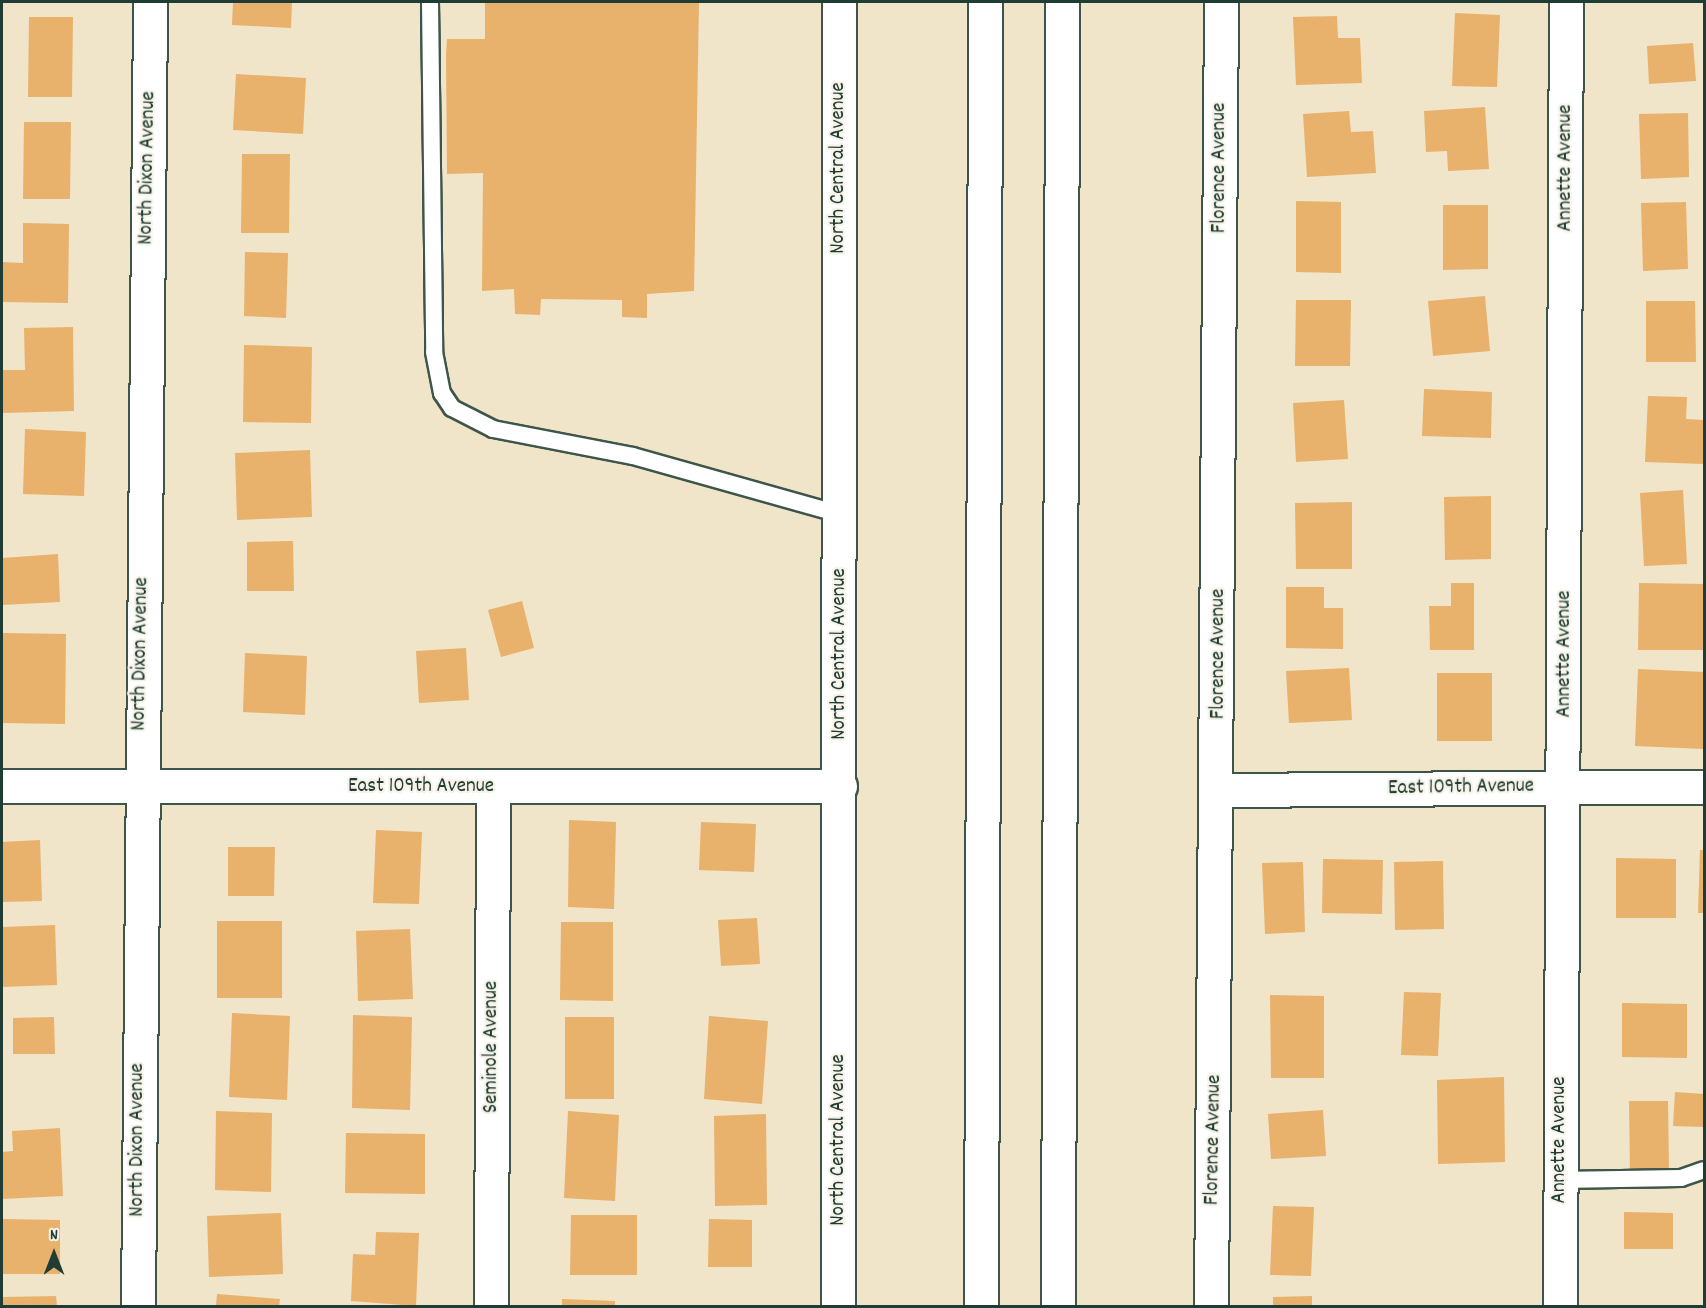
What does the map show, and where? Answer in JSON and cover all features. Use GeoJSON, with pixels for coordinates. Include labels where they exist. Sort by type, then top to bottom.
{"type":"FeatureCollection","features":[{"type":"Feature","properties":{"kind":"main road","name":"North Dixon Avenue"},"geometry":{"type":"LineString","coordinates":[[138,1306],[139,786],[150,2]]}},
{"type":"Feature","properties":{"kind":"main road","name":"North Central Avenue"},"geometry":{"type":"LineString","coordinates":[[838,1306],[839,2]]}},
{"type":"Feature","properties":{"kind":"main road"},"geometry":{"type":"LineString","coordinates":[[981,1306],[985,2]]}},
{"type":"Feature","properties":{"kind":"main road"},"geometry":{"type":"LineString","coordinates":[[1058,1306],[1062,2]]}},
{"type":"Feature","properties":{"kind":"main road","name":"Florence Avenue"},"geometry":{"type":"LineString","coordinates":[[1211,1306],[1218,790],[1221,2]]}},
{"type":"Feature","properties":{"kind":"main road","name":"Annette Avenue"},"geometry":{"type":"LineString","coordinates":[[1560,1306],[1566,2]]}},
{"type":"Feature","properties":{"kind":"main road","name":"East 109th Avenue"},"geometry":{"type":"LineString","coordinates":[[2,786],[840,786]]}},
{"type":"Feature","properties":{"kind":"main road","name":"Seminole Avenue"},"geometry":{"type":"LineString","coordinates":[[491,1306],[493,787]]}},
{"type":"Feature","properties":{"kind":"main road","name":"East 109th Avenue"},"geometry":{"type":"LineString","coordinates":[[1218,790],[1704,787]]}},
{"type":"Feature","properties":{"kind":"lane"},"geometry":{"type":"LineString","coordinates":[[430,2],[434,352],[442,393],[452,408],[493,429],[633,456],[840,514]]}},
{"type":"Feature","properties":{"kind":"lane"},"geometry":{"type":"LineString","coordinates":[[1559,1180],[1681,1178],[1704,1170]]}},
{"type":"Feature","properties":{"kind":"building"},"geometry":{"type":"Polygon","coordinates":[[[233,2],[292,2],[291,28],[232,25],[233,2]]]}},
{"type":"Feature","properties":{"kind":"building"},"geometry":{"type":"Polygon","coordinates":[[[485,2],[699,2],[694,291],[647,294],[647,318],[622,317],[622,300],[541,299],[540,315],[515,314],[514,289],[482,291],[483,173],[447,174],[446,54],[447,39],[485,39],[485,2]]]}},
{"type":"Feature","properties":{"kind":"building"},"geometry":{"type":"Polygon","coordinates":[[[1455,13],[1500,15],[1497,87],[1452,86],[1455,13]]]}},
{"type":"Feature","properties":{"kind":"building"},"geometry":{"type":"Polygon","coordinates":[[[1337,16],[1338,38],[1360,38],[1362,83],[1296,85],[1293,17],[1337,16]]]}},
{"type":"Feature","properties":{"kind":"building"},"geometry":{"type":"Polygon","coordinates":[[[29,17],[73,17],[72,97],[28,97],[29,17]]]}},
{"type":"Feature","properties":{"kind":"building"},"geometry":{"type":"Polygon","coordinates":[[[1693,43],[1696,81],[1649,84],[1647,46],[1693,43]]]}},
{"type":"Feature","properties":{"kind":"building"},"geometry":{"type":"Polygon","coordinates":[[[236,74],[306,78],[303,134],[233,130],[236,74]]]}},
{"type":"Feature","properties":{"kind":"building"},"geometry":{"type":"Polygon","coordinates":[[[1485,107],[1489,169],[1448,171],[1447,151],[1426,152],[1424,111],[1485,107]]]}},
{"type":"Feature","properties":{"kind":"building"},"geometry":{"type":"Polygon","coordinates":[[[1349,111],[1351,132],[1373,131],[1376,173],[1307,177],[1303,114],[1349,111]]]}},
{"type":"Feature","properties":{"kind":"building"},"geometry":{"type":"Polygon","coordinates":[[[1688,113],[1689,177],[1641,179],[1639,114],[1688,113]]]}},
{"type":"Feature","properties":{"kind":"building"},"geometry":{"type":"Polygon","coordinates":[[[24,122],[71,122],[70,199],[23,199],[24,122]]]}},
{"type":"Feature","properties":{"kind":"building"},"geometry":{"type":"Polygon","coordinates":[[[242,154],[290,154],[289,233],[241,233],[242,154]]]}},
{"type":"Feature","properties":{"kind":"building"},"geometry":{"type":"Polygon","coordinates":[[[1296,201],[1341,202],[1341,273],[1296,272],[1296,201]]]}},
{"type":"Feature","properties":{"kind":"building"},"geometry":{"type":"Polygon","coordinates":[[[1686,202],[1688,269],[1643,271],[1641,203],[1686,202]]]}},
{"type":"Feature","properties":{"kind":"building"},"geometry":{"type":"Polygon","coordinates":[[[1443,205],[1488,205],[1488,269],[1443,270],[1443,205]]]}},
{"type":"Feature","properties":{"kind":"building"},"geometry":{"type":"Polygon","coordinates":[[[23,223],[69,224],[68,303],[2,302],[2,262],[23,263],[23,223]]]}},
{"type":"Feature","properties":{"kind":"building"},"geometry":{"type":"Polygon","coordinates":[[[245,252],[288,253],[286,318],[244,316],[245,252]]]}},
{"type":"Feature","properties":{"kind":"building"},"geometry":{"type":"Polygon","coordinates":[[[1485,296],[1490,351],[1433,356],[1428,301],[1485,296]]]}},
{"type":"Feature","properties":{"kind":"building"},"geometry":{"type":"Polygon","coordinates":[[[1296,300],[1351,300],[1350,366],[1295,366],[1296,300]]]}},
{"type":"Feature","properties":{"kind":"building"},"geometry":{"type":"Polygon","coordinates":[[[1646,301],[1695,301],[1696,362],[1646,362],[1646,301]]]}},
{"type":"Feature","properties":{"kind":"building"},"geometry":{"type":"Polygon","coordinates":[[[73,327],[74,411],[2,413],[2,370],[25,370],[24,328],[73,327]]]}},
{"type":"Feature","properties":{"kind":"building"},"geometry":{"type":"Polygon","coordinates":[[[244,345],[312,347],[311,423],[243,422],[244,345]]]}},
{"type":"Feature","properties":{"kind":"building"},"geometry":{"type":"Polygon","coordinates":[[[1424,389],[1492,392],[1491,438],[1422,436],[1424,389]]]}},
{"type":"Feature","properties":{"kind":"building"},"geometry":{"type":"Polygon","coordinates":[[[1648,396],[1687,397],[1686,419],[1704,420],[1704,464],[1645,462],[1648,396]]]}},
{"type":"Feature","properties":{"kind":"building"},"geometry":{"type":"Polygon","coordinates":[[[1344,400],[1348,459],[1296,462],[1293,403],[1344,400]]]}},
{"type":"Feature","properties":{"kind":"building"},"geometry":{"type":"Polygon","coordinates":[[[25,429],[86,432],[84,496],[23,494],[25,429]]]}},
{"type":"Feature","properties":{"kind":"building"},"geometry":{"type":"Polygon","coordinates":[[[310,450],[312,517],[237,520],[235,453],[310,450]]]}},
{"type":"Feature","properties":{"kind":"building"},"geometry":{"type":"Polygon","coordinates":[[[1683,490],[1687,564],[1644,566],[1640,493],[1683,490]]]}},
{"type":"Feature","properties":{"kind":"building"},"geometry":{"type":"Polygon","coordinates":[[[1491,496],[1491,559],[1445,560],[1444,497],[1491,496]]]}},
{"type":"Feature","properties":{"kind":"building"},"geometry":{"type":"Polygon","coordinates":[[[1352,502],[1352,569],[1296,569],[1295,503],[1352,502]]]}},
{"type":"Feature","properties":{"kind":"building"},"geometry":{"type":"Polygon","coordinates":[[[293,541],[294,591],[247,591],[247,542],[293,541]]]}},
{"type":"Feature","properties":{"kind":"building"},"geometry":{"type":"Polygon","coordinates":[[[58,554],[60,602],[2,605],[2,558],[58,554]]]}},
{"type":"Feature","properties":{"kind":"building"},"geometry":{"type":"Polygon","coordinates":[[[1451,583],[1474,583],[1474,650],[1430,650],[1429,606],[1451,606],[1451,583]]]}},
{"type":"Feature","properties":{"kind":"building"},"geometry":{"type":"Polygon","coordinates":[[[1639,583],[1704,584],[1704,650],[1638,650],[1639,583]]]}},
{"type":"Feature","properties":{"kind":"building"},"geometry":{"type":"Polygon","coordinates":[[[1286,587],[1324,587],[1324,608],[1343,608],[1343,649],[1286,648],[1286,587]]]}},
{"type":"Feature","properties":{"kind":"building"},"geometry":{"type":"Polygon","coordinates":[[[522,601],[534,648],[501,657],[488,610],[522,601]]]}},
{"type":"Feature","properties":{"kind":"building"},"geometry":{"type":"Polygon","coordinates":[[[2,633],[66,634],[65,724],[2,723],[2,633]]]}},
{"type":"Feature","properties":{"kind":"building"},"geometry":{"type":"Polygon","coordinates":[[[466,648],[469,700],[419,703],[416,651],[466,648]]]}},
{"type":"Feature","properties":{"kind":"building"},"geometry":{"type":"Polygon","coordinates":[[[245,653],[307,656],[305,715],[243,712],[245,653]]]}},
{"type":"Feature","properties":{"kind":"building"},"geometry":{"type":"Polygon","coordinates":[[[1349,668],[1352,720],[1289,723],[1286,671],[1349,668]]]}},
{"type":"Feature","properties":{"kind":"building"},"geometry":{"type":"Polygon","coordinates":[[[1638,669],[1704,672],[1704,749],[1635,746],[1638,669]]]}},
{"type":"Feature","properties":{"kind":"building"},"geometry":{"type":"Polygon","coordinates":[[[1437,673],[1492,673],[1492,741],[1437,741],[1437,673]]]}},
{"type":"Feature","properties":{"kind":"building"},"geometry":{"type":"Polygon","coordinates":[[[569,820],[616,822],[614,909],[568,907],[569,820]]]}},
{"type":"Feature","properties":{"kind":"building"},"geometry":{"type":"Polygon","coordinates":[[[701,822],[756,824],[754,872],[699,870],[701,822]]]}},
{"type":"Feature","properties":{"kind":"building"},"geometry":{"type":"Polygon","coordinates":[[[376,830],[422,832],[419,904],[373,903],[376,830]]]}},
{"type":"Feature","properties":{"kind":"building"},"geometry":{"type":"Polygon","coordinates":[[[40,840],[42,901],[2,902],[2,842],[40,840]]]}},
{"type":"Feature","properties":{"kind":"building"},"geometry":{"type":"Polygon","coordinates":[[[228,847],[275,847],[274,896],[228,896],[228,847]]]}},
{"type":"Feature","properties":{"kind":"building"},"geometry":{"type":"Polygon","coordinates":[[[1700,850],[1704,850],[1704,913],[1698,913],[1700,850]]]}},
{"type":"Feature","properties":{"kind":"building"},"geometry":{"type":"Polygon","coordinates":[[[1616,858],[1676,859],[1676,918],[1616,918],[1616,858]]]}},
{"type":"Feature","properties":{"kind":"building"},"geometry":{"type":"Polygon","coordinates":[[[1323,859],[1383,860],[1382,914],[1322,913],[1323,859]]]}},
{"type":"Feature","properties":{"kind":"building"},"geometry":{"type":"Polygon","coordinates":[[[1443,861],[1444,929],[1395,930],[1394,862],[1443,861]]]}},
{"type":"Feature","properties":{"kind":"building"},"geometry":{"type":"Polygon","coordinates":[[[1303,862],[1305,932],[1265,934],[1262,863],[1303,862]]]}},
{"type":"Feature","properties":{"kind":"building"},"geometry":{"type":"Polygon","coordinates":[[[757,918],[760,964],[721,966],[718,920],[757,918]]]}},
{"type":"Feature","properties":{"kind":"building"},"geometry":{"type":"Polygon","coordinates":[[[217,921],[282,921],[282,998],[217,998],[217,921]]]}},
{"type":"Feature","properties":{"kind":"building"},"geometry":{"type":"Polygon","coordinates":[[[561,922],[613,922],[613,1001],[560,1000],[561,922]]]}},
{"type":"Feature","properties":{"kind":"building"},"geometry":{"type":"Polygon","coordinates":[[[55,925],[57,985],[2,987],[2,927],[55,925]]]}},
{"type":"Feature","properties":{"kind":"building"},"geometry":{"type":"Polygon","coordinates":[[[410,929],[413,999],[358,1001],[356,931],[410,929]]]}},
{"type":"Feature","properties":{"kind":"building"},"geometry":{"type":"Polygon","coordinates":[[[1404,992],[1441,993],[1438,1056],[1401,1055],[1404,992]]]}},
{"type":"Feature","properties":{"kind":"building"},"geometry":{"type":"Polygon","coordinates":[[[1270,995],[1324,996],[1324,1078],[1271,1078],[1270,995]]]}},
{"type":"Feature","properties":{"kind":"building"},"geometry":{"type":"Polygon","coordinates":[[[1622,1003],[1687,1004],[1687,1058],[1622,1057],[1622,1003]]]}},
{"type":"Feature","properties":{"kind":"building"},"geometry":{"type":"Polygon","coordinates":[[[232,1013],[290,1016],[287,1100],[229,1097],[232,1013]]]}},
{"type":"Feature","properties":{"kind":"building"},"geometry":{"type":"Polygon","coordinates":[[[353,1015],[412,1017],[410,1110],[352,1108],[353,1015]]]}},
{"type":"Feature","properties":{"kind":"building"},"geometry":{"type":"Polygon","coordinates":[[[709,1016],[768,1021],[762,1104],[704,1099],[709,1016]]]}},
{"type":"Feature","properties":{"kind":"building"},"geometry":{"type":"Polygon","coordinates":[[[54,1017],[55,1054],[13,1054],[13,1018],[54,1017]]]}},
{"type":"Feature","properties":{"kind":"building"},"geometry":{"type":"Polygon","coordinates":[[[565,1017],[614,1017],[614,1099],[565,1099],[565,1017]]]}},
{"type":"Feature","properties":{"kind":"building"},"geometry":{"type":"Polygon","coordinates":[[[1504,1077],[1505,1162],[1438,1164],[1437,1080],[1504,1077]]]}},
{"type":"Feature","properties":{"kind":"building"},"geometry":{"type":"Polygon","coordinates":[[[1675,1092],[1704,1094],[1704,1127],[1673,1126],[1675,1092]]]}},
{"type":"Feature","properties":{"kind":"building"},"geometry":{"type":"Polygon","coordinates":[[[1629,1101],[1668,1101],[1669,1173],[1630,1173],[1629,1101]]]}},
{"type":"Feature","properties":{"kind":"building"},"geometry":{"type":"Polygon","coordinates":[[[1323,1110],[1326,1156],[1271,1159],[1268,1114],[1323,1110]]]}},
{"type":"Feature","properties":{"kind":"building"},"geometry":{"type":"Polygon","coordinates":[[[216,1111],[272,1113],[271,1192],[215,1190],[216,1111]]]}},
{"type":"Feature","properties":{"kind":"building"},"geometry":{"type":"Polygon","coordinates":[[[568,1111],[619,1115],[615,1201],[564,1198],[568,1111]]]}},
{"type":"Feature","properties":{"kind":"building"},"geometry":{"type":"Polygon","coordinates":[[[766,1114],[767,1205],[715,1206],[714,1116],[766,1114]]]}},
{"type":"Feature","properties":{"kind":"building"},"geometry":{"type":"Polygon","coordinates":[[[60,1128],[63,1196],[2,1199],[2,1152],[13,1151],[12,1131],[60,1128]]]}},
{"type":"Feature","properties":{"kind":"building"},"geometry":{"type":"Polygon","coordinates":[[[346,1133],[425,1134],[425,1194],[345,1193],[346,1133]]]}},
{"type":"Feature","properties":{"kind":"building"},"geometry":{"type":"Polygon","coordinates":[[[1273,1206],[1314,1207],[1311,1276],[1270,1275],[1273,1206]]]}},
{"type":"Feature","properties":{"kind":"building"},"geometry":{"type":"Polygon","coordinates":[[[1624,1212],[1673,1213],[1673,1249],[1624,1249],[1624,1212]]]}},
{"type":"Feature","properties":{"kind":"building"},"geometry":{"type":"Polygon","coordinates":[[[281,1213],[283,1274],[209,1277],[207,1216],[281,1213]]]}},
{"type":"Feature","properties":{"kind":"building"},"geometry":{"type":"Polygon","coordinates":[[[571,1215],[637,1215],[637,1275],[570,1275],[571,1215]]]}},
{"type":"Feature","properties":{"kind":"building"},"geometry":{"type":"Polygon","coordinates":[[[2,1219],[60,1220],[60,1274],[2,1274],[2,1219]]]}},
{"type":"Feature","properties":{"kind":"building"},"geometry":{"type":"Polygon","coordinates":[[[709,1219],[752,1220],[752,1267],[708,1267],[709,1219]]]}},
{"type":"Feature","properties":{"kind":"building"},"geometry":{"type":"Polygon","coordinates":[[[376,1232],[419,1233],[416,1306],[351,1301],[353,1254],[375,1255],[376,1232]]]}},
{"type":"Feature","properties":{"kind":"building"},"geometry":{"type":"Polygon","coordinates":[[[217,1294],[280,1299],[279,1306],[216,1306],[217,1294]]]}},
{"type":"Feature","properties":{"kind":"building"},"geometry":{"type":"Polygon","coordinates":[[[56,1296],[57,1306],[2,1306],[2,1297],[56,1296]]]}},
{"type":"Feature","properties":{"kind":"building"},"geometry":{"type":"Polygon","coordinates":[[[1312,1296],[1312,1306],[1273,1306],[1273,1297],[1312,1296]]]}},
{"type":"Feature","properties":{"kind":"building"},"geometry":{"type":"Polygon","coordinates":[[[562,1299],[615,1301],[615,1306],[562,1306],[562,1299]]]}}]}
